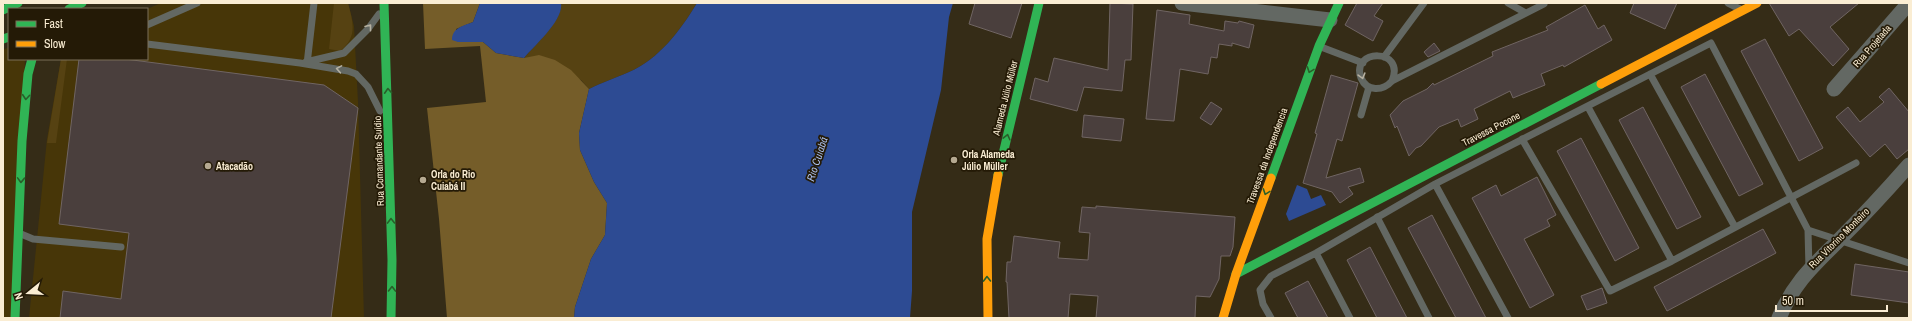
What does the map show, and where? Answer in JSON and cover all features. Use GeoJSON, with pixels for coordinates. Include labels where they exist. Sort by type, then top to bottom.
{"type":"FeatureCollection","features":[{"type":"Feature","properties":{"kind":"main road"},"geometry":{"type":"LineString","coordinates":[[3,10],[18,3]]}},
{"type":"Feature","properties":{"kind":"main road"},"geometry":{"type":"LineString","coordinates":[[71,8],[82,3]]}},
{"type":"Feature","properties":{"kind":"main road","name":"Alameda Júlio Müller"},"geometry":{"type":"LineString","coordinates":[[988,318],[986,239],[999,167],[1039,3]]}},
{"type":"Feature","properties":{"kind":"main road","name":"Travessa da Independencia"},"geometry":{"type":"LineString","coordinates":[[1222,318],[1236,274],[1319,46],[1339,3]]}},
{"type":"Feature","properties":{"kind":"main road","name":"Travessa Pocone"},"geometry":{"type":"LineString","coordinates":[[1236,274],[1744,11],[1756,3]]}},
{"type":"Feature","properties":{"kind":"main road","name":"Rua Comandante Suídio"},"geometry":{"type":"LineString","coordinates":[[384,5],[392,260],[391,318]]}},
{"type":"Feature","properties":{"kind":"main road"},"geometry":{"type":"LineString","coordinates":[[15,318],[26,89],[32,60]]}},
{"type":"Feature","properties":{"kind":"street"},"geometry":{"type":"LineString","coordinates":[[1182,3],[1214,5],[1330,20]]}},
{"type":"Feature","properties":{"kind":"street","name":"Rua Projetada"},"geometry":{"type":"LineString","coordinates":[[1834,89],[1909,3]]}},
{"type":"Feature","properties":{"kind":"street","name":"Rua Vitorino Monteiro"},"geometry":{"type":"LineString","coordinates":[[1779,318],[1786,302],[1809,269],[1840,239],[1909,165]]}},
{"type":"Feature","properties":{"kind":"lane"},"geometry":{"type":"LineString","coordinates":[[148,25],[197,3]]}},
{"type":"Feature","properties":{"kind":"lane"},"geometry":{"type":"LineString","coordinates":[[305,63],[314,3]]}},
{"type":"Feature","properties":{"kind":"lane"},"geometry":{"type":"LineString","coordinates":[[1384,57],[1424,3]]}},
{"type":"Feature","properties":{"kind":"lane"},"geometry":{"type":"LineString","coordinates":[[1508,3],[1524,12]]}},
{"type":"Feature","properties":{"kind":"lane"},"geometry":{"type":"LineString","coordinates":[[1728,3],[1744,11]]}},
{"type":"Feature","properties":{"kind":"lane"},"geometry":{"type":"LineString","coordinates":[[1392,81],[1394,76],[1392,65],[1384,57],[1375,55],[1370,56],[1362,63],[1360,74],[1365,84],[1369,87],[1379,89],[1384,88],[1392,81],[1524,12],[1544,4]]}},
{"type":"Feature","properties":{"kind":"lane"},"geometry":{"type":"LineString","coordinates":[[305,63],[344,53],[368,29],[384,5]]}},
{"type":"Feature","properties":{"kind":"lane"},"geometry":{"type":"LineString","coordinates":[[1271,318],[1263,304],[1260,290],[1271,276],[1316,253],[1435,184],[1711,43],[1808,230],[1809,269]]}},
{"type":"Feature","properties":{"kind":"lane"},"geometry":{"type":"LineString","coordinates":[[148,44],[305,63],[348,71],[356,74],[368,87],[389,127]]}},
{"type":"Feature","properties":{"kind":"lane"},"geometry":{"type":"LineString","coordinates":[[1319,46],[1362,63]]}},
{"type":"Feature","properties":{"kind":"lane"},"geometry":{"type":"LineString","coordinates":[[1650,74],[1735,228]]}},
{"type":"Feature","properties":{"kind":"lane"},"geometry":{"type":"LineString","coordinates":[[1361,115],[1369,87]]}},
{"type":"Feature","properties":{"kind":"lane"},"geometry":{"type":"LineString","coordinates":[[1588,107],[1672,261]]}},
{"type":"Feature","properties":{"kind":"lane"},"geometry":{"type":"LineString","coordinates":[[1522,139],[1610,291],[1672,261],[1856,163]]}},
{"type":"Feature","properties":{"kind":"lane"},"geometry":{"type":"LineString","coordinates":[[1435,184],[1508,318]]}},
{"type":"Feature","properties":{"kind":"lane"},"geometry":{"type":"LineString","coordinates":[[1377,217],[1429,318]]}},
{"type":"Feature","properties":{"kind":"lane"},"geometry":{"type":"LineString","coordinates":[[1808,230],[1840,239],[1909,263]]}},
{"type":"Feature","properties":{"kind":"lane"},"geometry":{"type":"LineString","coordinates":[[18,233],[33,239],[121,247]]}},
{"type":"Feature","properties":{"kind":"lane"},"geometry":{"type":"LineString","coordinates":[[1316,253],[1350,318]]}},
{"type":"Feature","properties":{"kind":"shaded area","name":"Atacadão"},"geometry":{"type":"Polygon","coordinates":[[[161,3],[348,3],[354,26],[358,102],[364,318],[29,318],[47,139],[61,60],[148,60],[148,9],[161,3]]]}},
{"type":"Feature","properties":{"kind":"shaded area"},"geometry":{"type":"Polygon","coordinates":[[[334,3],[348,3],[353,29],[350,40],[340,51],[329,49],[334,3]]]}},
{"type":"Feature","properties":{"kind":"shaded area"},"geometry":{"type":"Polygon","coordinates":[[[423,3],[480,3],[473,22],[456,29],[458,42],[483,42],[496,53],[524,58],[539,55],[555,60],[571,70],[589,89],[579,133],[580,150],[594,182],[607,203],[605,235],[591,259],[575,307],[574,318],[447,318],[439,219],[427,108],[486,102],[480,46],[425,49],[423,3]]]}},
{"type":"Feature","properties":{"kind":"shaded area"},"geometry":{"type":"Polygon","coordinates":[[[561,3],[697,3],[676,34],[650,60],[629,72],[589,89],[581,80],[524,58],[558,17],[561,3]]]}},
{"type":"Feature","properties":{"kind":"shaded area"},"geometry":{"type":"Polygon","coordinates":[[[8,48],[8,60],[25,60],[14,318],[3,318],[3,50],[8,48]]]}},
{"type":"Feature","properties":{"kind":"shaded area"},"geometry":{"type":"Polygon","coordinates":[[[61,60],[67,60],[56,143],[47,143],[61,60]]]}},
{"type":"Feature","properties":{"kind":"water"},"geometry":{"type":"Polygon","coordinates":[[[480,3],[561,3],[561,10],[548,32],[524,58],[496,53],[483,42],[458,42],[452,40],[452,36],[456,30],[473,22],[480,3]]]}},
{"type":"Feature","properties":{"kind":"water","name":"Rio Cuiabá"},"geometry":{"type":"Polygon","coordinates":[[[697,3],[953,3],[949,17],[941,90],[912,212],[912,291],[910,318],[574,318],[575,307],[591,259],[605,235],[607,203],[594,182],[580,150],[579,133],[589,89],[629,72],[650,60],[676,34],[697,3]]]}},
{"type":"Feature","properties":{"kind":"water"},"geometry":{"type":"Polygon","coordinates":[[[1297,185],[1307,189],[1311,199],[1321,195],[1326,205],[1289,221],[1286,214],[1297,185]]]}},
{"type":"Feature","properties":{"kind":"building"},"geometry":{"type":"Polygon","coordinates":[[[975,3],[1022,3],[1011,38],[969,24],[975,3]]]}},
{"type":"Feature","properties":{"kind":"building"},"geometry":{"type":"Polygon","coordinates":[[[1110,3],[1133,4],[1131,60],[1125,60],[1122,91],[1084,87],[1077,111],[1030,99],[1035,78],[1048,82],[1054,58],[1108,70],[1110,3]]]}},
{"type":"Feature","properties":{"kind":"building"},"geometry":{"type":"Polygon","coordinates":[[[1357,3],[1383,3],[1374,16],[1383,21],[1373,41],[1345,25],[1357,3]]]}},
{"type":"Feature","properties":{"kind":"building"},"geometry":{"type":"Polygon","coordinates":[[[1634,3],[1677,3],[1665,29],[1630,13],[1634,3]]]}},
{"type":"Feature","properties":{"kind":"building"},"geometry":{"type":"Polygon","coordinates":[[[1769,3],[1859,3],[1830,27],[1849,49],[1833,66],[1799,29],[1789,36],[1769,3]]]}},
{"type":"Feature","properties":{"kind":"building"},"geometry":{"type":"Polygon","coordinates":[[[1585,5],[1598,29],[1604,25],[1612,40],[1564,67],[1563,65],[1541,74],[1545,85],[1513,98],[1510,91],[1474,109],[1478,119],[1461,127],[1458,119],[1439,127],[1409,156],[1397,126],[1395,128],[1390,115],[1403,101],[1427,89],[1433,83],[1434,85],[1493,56],[1492,52],[1548,30],[1546,27],[1585,5]]]}},
{"type":"Feature","properties":{"kind":"building"},"geometry":{"type":"Polygon","coordinates":[[[1157,10],[1190,15],[1189,24],[1224,31],[1225,21],[1238,23],[1239,21],[1254,25],[1249,48],[1232,43],[1232,46],[1219,44],[1217,58],[1211,57],[1208,74],[1180,69],[1174,121],[1146,119],[1157,10]]]}},
{"type":"Feature","properties":{"kind":"building"},"geometry":{"type":"Polygon","coordinates":[[[1765,39],[1823,148],[1799,161],[1741,51],[1765,39]]]}},
{"type":"Feature","properties":{"kind":"building"},"geometry":{"type":"Polygon","coordinates":[[[1434,43],[1440,51],[1428,57],[1424,52],[1434,43]]]}},
{"type":"Feature","properties":{"kind":"building","name":"Atacadão"},"geometry":{"type":"Polygon","coordinates":[[[79,60],[133,60],[324,85],[358,108],[331,318],[60,318],[63,291],[121,299],[129,233],[59,224],[79,60]]]}},
{"type":"Feature","properties":{"kind":"building"},"geometry":{"type":"Polygon","coordinates":[[[1705,74],[1763,184],[1739,196],[1681,87],[1705,74]]]}},
{"type":"Feature","properties":{"kind":"building"},"geometry":{"type":"Polygon","coordinates":[[[1331,75],[1358,83],[1342,141],[1337,139],[1326,178],[1360,168],[1364,182],[1348,187],[1353,194],[1340,203],[1332,192],[1303,183],[1317,134],[1315,133],[1331,75]]]}},
{"type":"Feature","properties":{"kind":"building"},"geometry":{"type":"Polygon","coordinates":[[[1889,88],[1909,112],[1909,149],[1897,159],[1885,144],[1870,157],[1836,117],[1848,107],[1860,122],[1884,102],[1879,97],[1889,88]]]}},
{"type":"Feature","properties":{"kind":"building"},"geometry":{"type":"Polygon","coordinates":[[[1211,102],[1222,109],[1211,125],[1200,118],[1211,102]]]}},
{"type":"Feature","properties":{"kind":"building"},"geometry":{"type":"Polygon","coordinates":[[[1643,107],[1701,217],[1677,229],[1619,120],[1643,107]]]}},
{"type":"Feature","properties":{"kind":"building"},"geometry":{"type":"Polygon","coordinates":[[[1084,115],[1124,119],[1121,141],[1082,137],[1084,115]]]}},
{"type":"Feature","properties":{"kind":"building"},"geometry":{"type":"Polygon","coordinates":[[[1581,138],[1639,248],[1615,261],[1557,151],[1581,138]]]}},
{"type":"Feature","properties":{"kind":"building"},"geometry":{"type":"Polygon","coordinates":[[[1537,177],[1556,215],[1547,220],[1550,226],[1524,239],[1554,295],[1530,308],[1472,198],[1496,185],[1501,196],[1537,177]]]}},
{"type":"Feature","properties":{"kind":"building"},"geometry":{"type":"Polygon","coordinates":[[[1096,206],[1235,217],[1233,247],[1230,256],[1221,256],[1219,279],[1210,297],[1196,296],[1195,318],[1096,318],[1098,296],[1070,294],[1068,318],[1009,318],[1006,282],[1007,262],[1011,262],[1014,236],[1060,242],[1058,258],[1088,260],[1090,233],[1079,232],[1082,207],[1096,208],[1096,206]]]}},
{"type":"Feature","properties":{"kind":"building"},"geometry":{"type":"Polygon","coordinates":[[[1432,215],[1486,318],[1456,318],[1408,228],[1432,215]]]}},
{"type":"Feature","properties":{"kind":"building"},"geometry":{"type":"Polygon","coordinates":[[[1763,229],[1776,253],[1667,311],[1654,287],[1763,229]]]}},
{"type":"Feature","properties":{"kind":"building"},"geometry":{"type":"Polygon","coordinates":[[[1370,247],[1407,318],[1377,318],[1347,260],[1370,247]]]}},
{"type":"Feature","properties":{"kind":"building"},"geometry":{"type":"Polygon","coordinates":[[[1855,264],[1909,272],[1909,303],[1851,295],[1855,264]]]}},
{"type":"Feature","properties":{"kind":"building"},"geometry":{"type":"Polygon","coordinates":[[[1308,281],[1328,318],[1298,318],[1285,293],[1308,281]]]}},
{"type":"Feature","properties":{"kind":"building"},"geometry":{"type":"Polygon","coordinates":[[[1602,288],[1607,303],[1587,310],[1581,296],[1602,288]]]}},
{"type":"Feature","properties":{"kind":"traffic: fast"},"geometry":{"type":"LineString","coordinates":[[3,10],[18,3]]}},
{"type":"Feature","properties":{"kind":"traffic: fast"},"geometry":{"type":"LineString","coordinates":[[71,8],[82,3]]}},
{"type":"Feature","properties":{"kind":"traffic: fast"},"geometry":{"type":"LineString","coordinates":[[384,3],[392,260],[391,318]]}},
{"type":"Feature","properties":{"kind":"traffic: fast"},"geometry":{"type":"LineString","coordinates":[[998,175],[1039,3]]}},
{"type":"Feature","properties":{"kind":"traffic: fast"},"geometry":{"type":"LineString","coordinates":[[1271,178],[1319,46],[1339,3]]}},
{"type":"Feature","properties":{"kind":"traffic: fast"},"geometry":{"type":"LineString","coordinates":[[3,39],[8,37]]}},
{"type":"Feature","properties":{"kind":"traffic: fast"},"geometry":{"type":"LineString","coordinates":[[15,318],[22,141],[28,74],[32,60]]}},
{"type":"Feature","properties":{"kind":"traffic: fast"},"geometry":{"type":"LineString","coordinates":[[1236,274],[1601,84]]}},
{"type":"Feature","properties":{"kind":"traffic: slow"},"geometry":{"type":"LineString","coordinates":[[1601,84],[1757,3]]}},
{"type":"Feature","properties":{"kind":"traffic: slow"},"geometry":{"type":"LineString","coordinates":[[988,318],[987,239],[998,175]]}},
{"type":"Feature","properties":{"kind":"traffic: slow"},"geometry":{"type":"LineString","coordinates":[[1223,318],[1236,274],[1271,178]]}},
{"type":"Feature","properties":{"kind":"place","name":"Orla Alameda Júlio Müller"},"geometry":{"type":"Point","coordinates":[954,160]}},
{"type":"Feature","properties":{"kind":"place","name":"Atacadão"},"geometry":{"type":"Point","coordinates":[208,166]}},
{"type":"Feature","properties":{"kind":"place","name":"Orla do Rio Cuiabá II"},"geometry":{"type":"Point","coordinates":[423,180]}}]}
